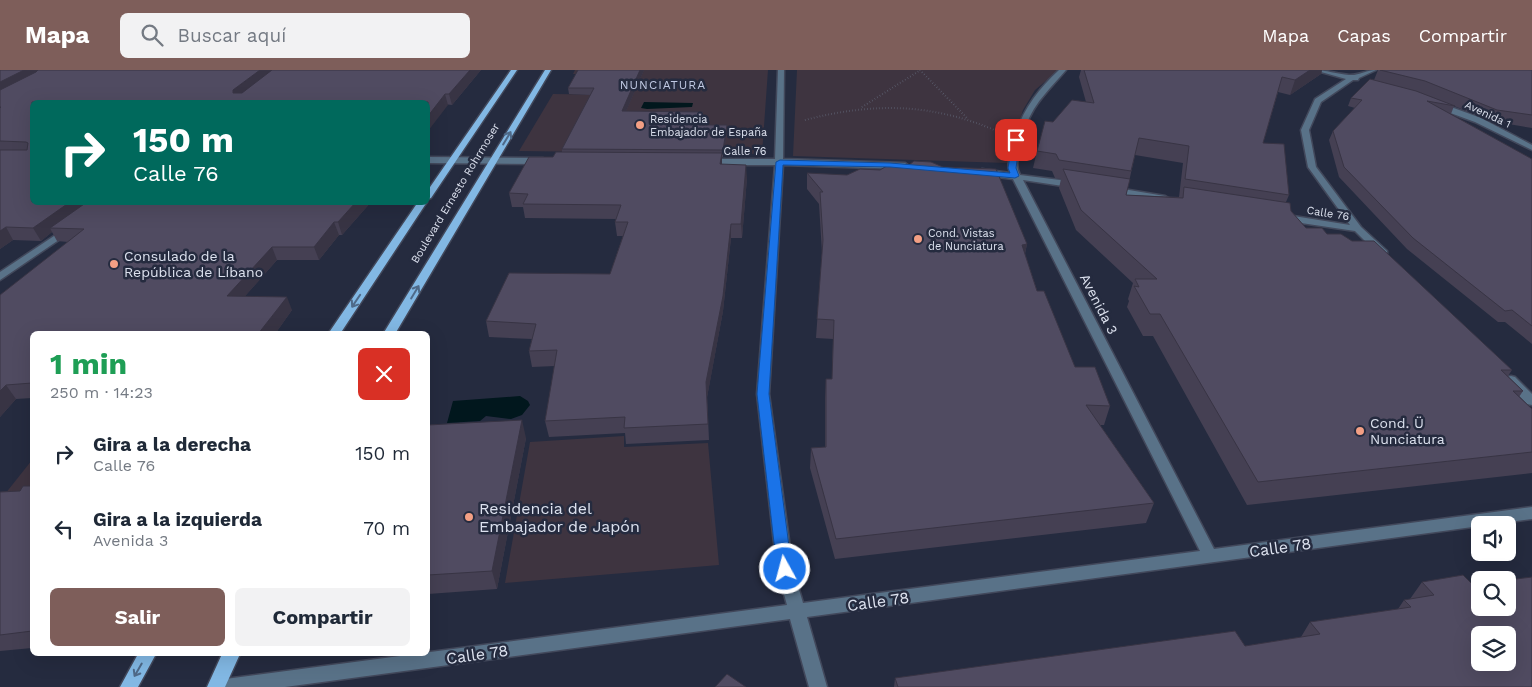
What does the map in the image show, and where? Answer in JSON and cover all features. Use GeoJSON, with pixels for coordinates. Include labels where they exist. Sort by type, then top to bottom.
{"type":"FeatureCollection","features":[{"type":"Feature","properties":{"kind":"main road","name":"Boulevard Ernesto Rohrmoser"},"geometry":{"type":"LineString","coordinates":[[430,193],[514,70]]}},
{"type":"Feature","properties":{"kind":"main road","name":"Boulevard Ernesto Rohrmoser"},"geometry":{"type":"LineString","coordinates":[[392,331],[548,70]]}},
{"type":"Feature","properties":{"kind":"main road","name":"Boulevard Ernesto Rohrmoser"},"geometry":{"type":"LineString","coordinates":[[336,331],[421,205]]}},
{"type":"Feature","properties":{"kind":"main road"},"geometry":{"type":"LineString","coordinates":[[129,687],[147,656]]}},
{"type":"Feature","properties":{"kind":"main road"},"geometry":{"type":"LineString","coordinates":[[216,687],[230,656]]}},
{"type":"Feature","properties":{"kind":"street"},"geometry":{"type":"LineString","coordinates":[[781,70],[780,162],[763,394],[785,569],[818,687]]}},
{"type":"Feature","properties":{"kind":"street"},"geometry":{"type":"LineString","coordinates":[[1015,176],[1012,168],[1016,140],[1027,108],[1041,90],[1063,70]]}},
{"type":"Feature","properties":{"kind":"street"},"geometry":{"type":"LineString","coordinates":[[1317,70],[1370,83]]}},
{"type":"Feature","properties":{"kind":"street"},"geometry":{"type":"LineString","coordinates":[[1373,70],[1352,78],[1318,101],[1305,130],[1312,168],[1358,229],[1393,264]]}},
{"type":"Feature","properties":{"kind":"street","name":"Avenida 1"},"geometry":{"type":"LineString","coordinates":[[1425,100],[1478,120],[1532,148]]}},
{"type":"Feature","properties":{"kind":"street"},"geometry":{"type":"LineString","coordinates":[[1522,143],[1532,142]]}},
{"type":"Feature","properties":{"kind":"street"},"geometry":{"type":"LineString","coordinates":[[430,160],[554,161]]}},
{"type":"Feature","properties":{"kind":"street","name":"Calle 76"},"geometry":{"type":"LineString","coordinates":[[700,162],[780,162],[920,167]]}},
{"type":"Feature","properties":{"kind":"street"},"geometry":{"type":"LineString","coordinates":[[969,172],[1015,176],[1177,200]]}},
{"type":"Feature","properties":{"kind":"street","name":"Avenida 3"},"geometry":{"type":"LineString","coordinates":[[1015,176],[1023,186],[1210,556]]}},
{"type":"Feature","properties":{"kind":"street","name":"Calle 76"},"geometry":{"type":"LineString","coordinates":[[1274,216],[1358,229]]}},
{"type":"Feature","properties":{"kind":"street"},"geometry":{"type":"LineString","coordinates":[[0,278],[81,220]]}},
{"type":"Feature","properties":{"kind":"street"},"geometry":{"type":"LineString","coordinates":[[1504,374],[1532,401]]}},
{"type":"Feature","properties":{"kind":"street","name":"Calle 78"},"geometry":{"type":"LineString","coordinates":[[225,687],[1532,514]]}},
{"type":"Feature","properties":{"kind":"path"},"geometry":{"type":"LineString","coordinates":[[860,108],[920,71],[968,119]]}},
{"type":"Feature","properties":{"kind":"path"},"geometry":{"type":"LineString","coordinates":[[805,120],[830,112],[860,108],[904,108],[948,114],[968,119],[1003,134]]}},
{"type":"Feature","properties":{"kind":"shaded area"},"geometry":{"type":"Polygon","coordinates":[[[575,70],[768,70],[762,154],[519,151],[553,94],[624,95],[608,74],[573,74],[575,70]]]}},
{"type":"Feature","properties":{"kind":"shaded area"},"geometry":{"type":"Polygon","coordinates":[[[797,70],[1059,70],[1035,90],[1023,110],[1007,163],[793,156],[797,70]]]}},
{"type":"Feature","properties":{"kind":"shaded area"},"geometry":{"type":"Polygon","coordinates":[[[624,436],[624,447],[708,443],[719,565],[505,583],[530,442],[624,436]]]}},
{"type":"Feature","properties":{"kind":"shaded area"},"geometry":{"type":"Polygon","coordinates":[[[30,463],[30,492],[5,494],[30,463]]]}},
{"type":"Feature","properties":{"kind":"water"},"geometry":{"type":"Polygon","coordinates":[[[644,102],[693,103],[692,107],[647,109],[641,108],[644,102]]]}},
{"type":"Feature","properties":{"kind":"water"},"geometry":{"type":"Polygon","coordinates":[[[520,396],[528,401],[530,405],[522,415],[511,419],[486,416],[480,421],[447,423],[453,401],[520,396]]]}},
{"type":"Feature","properties":{"kind":"building"},"geometry":{"type":"Polygon","coordinates":[[[0,70],[24,70],[0,82],[0,70]]]}},
{"type":"Feature","properties":{"kind":"building"},"geometry":{"type":"Polygon","coordinates":[[[38,70],[260,70],[233,90],[233,93],[242,93],[272,70],[470,70],[449,94],[445,94],[430,113],[430,100],[30,100],[30,205],[66,205],[33,228],[6,227],[0,231],[0,150],[27,150],[28,143],[0,141],[0,90],[38,70]]]}},
{"type":"Feature","properties":{"kind":"building"},"geometry":{"type":"Polygon","coordinates":[[[578,70],[640,70],[622,111],[703,112],[700,125],[727,125],[723,150],[562,149],[594,88],[568,88],[578,70]]]}},
{"type":"Feature","properties":{"kind":"building"},"geometry":{"type":"Polygon","coordinates":[[[1084,70],[1310,70],[1295,80],[1282,77],[1263,143],[1284,144],[1289,195],[1185,179],[1189,146],[1139,138],[1131,171],[1059,160],[1056,154],[1037,151],[1045,121],[1053,122],[1072,100],[1094,103],[1084,70]]]}},
{"type":"Feature","properties":{"kind":"building"},"geometry":{"type":"Polygon","coordinates":[[[1380,70],[1532,70],[1532,115],[1497,110],[1425,81],[1380,70]]]}},
{"type":"Feature","properties":{"kind":"building"},"geometry":{"type":"Polygon","coordinates":[[[1370,79],[1416,91],[1455,106],[1427,101],[1532,159],[1532,326],[1512,310],[1505,311],[1413,238],[1344,167],[1333,131],[1362,100],[1351,98],[1370,79]]]}},
{"type":"Feature","properties":{"kind":"building"},"geometry":{"type":"Polygon","coordinates":[[[556,152],[722,153],[720,164],[746,165],[741,224],[731,224],[723,296],[706,382],[708,424],[624,428],[625,417],[545,421],[557,350],[529,351],[536,324],[486,321],[509,273],[610,274],[628,222],[615,222],[621,205],[523,204],[528,194],[509,193],[529,157],[553,157],[556,152]]]}},
{"type":"Feature","properties":{"kind":"building"},"geometry":{"type":"Polygon","coordinates":[[[914,161],[931,162],[943,167],[996,169],[1027,244],[1022,245],[1037,291],[1044,291],[1075,367],[1095,367],[1110,406],[1086,405],[1154,503],[836,539],[811,448],[826,447],[826,379],[832,379],[834,320],[817,319],[823,240],[820,192],[823,192],[807,173],[847,175],[860,169],[880,170],[890,164],[909,165],[914,161]]]}},
{"type":"Feature","properties":{"kind":"building"},"geometry":{"type":"Polygon","coordinates":[[[1063,169],[1130,179],[1126,195],[1183,198],[1184,187],[1290,203],[1291,211],[1306,228],[1322,228],[1327,234],[1341,234],[1352,241],[1374,241],[1512,370],[1501,370],[1523,391],[1513,391],[1532,409],[1532,452],[1258,482],[1160,314],[1150,314],[1134,286],[1139,287],[1135,279],[1157,279],[1081,210],[1063,169]]]}},
{"type":"Feature","properties":{"kind":"building"},"geometry":{"type":"Polygon","coordinates":[[[83,205],[353,205],[338,222],[334,222],[314,247],[272,247],[227,296],[287,297],[260,331],[30,331],[30,383],[6,385],[0,391],[0,295],[84,229],[50,228],[83,205]]]}},
{"type":"Feature","properties":{"kind":"building","name":"Residencia del Embajador de Japón"},"geometry":{"type":"Polygon","coordinates":[[[522,420],[492,571],[430,575],[430,425],[522,420]]]}},
{"type":"Feature","properties":{"kind":"building"},"geometry":{"type":"Polygon","coordinates":[[[23,486],[30,486],[30,631],[0,635],[0,492],[20,491],[23,486]]]}},
{"type":"Feature","properties":{"kind":"building"},"geometry":{"type":"Polygon","coordinates":[[[1463,575],[1471,583],[1471,616],[1516,616],[1516,579],[1532,577],[1532,687],[898,687],[895,678],[1235,631],[1245,646],[1320,634],[1310,622],[1411,607],[1404,600],[1434,595],[1422,582],[1463,575]]]}},
{"type":"Feature","properties":{"kind":"building"},"geometry":{"type":"Polygon","coordinates":[[[727,674],[746,687],[715,687],[727,674]]]}},
{"type":"Feature","properties":{"kind":"place","name":"Residencia Embajador de España"},"geometry":{"type":"Point","coordinates":[640,125]}},
{"type":"Feature","properties":{"kind":"place","name":"Cond. Vistas de Nunciatura"},"geometry":{"type":"Point","coordinates":[918,239]}},
{"type":"Feature","properties":{"kind":"place","name":"Consulado de la República de Líbano"},"geometry":{"type":"Point","coordinates":[114,264]}},
{"type":"Feature","properties":{"kind":"place","name":"Cond. Ü Nunciatura"},"geometry":{"type":"Point","coordinates":[1360,431]}},
{"type":"Feature","properties":{"kind":"place","name":"Residencia del Embajador de Japón"},"geometry":{"type":"Point","coordinates":[469,517]}},
{"type":"Feature","properties":{"kind":"district","name":"NUNCIATURA"},"geometry":{"type":"Point","coordinates":[663,85]}},
{"type":"Feature","properties":{"kind":"route"},"geometry":{"type":"LineString","coordinates":[[785,569],[763,394],[780,162],[890,165],[1015,176],[1012,168],[1016,140]]}}]}
